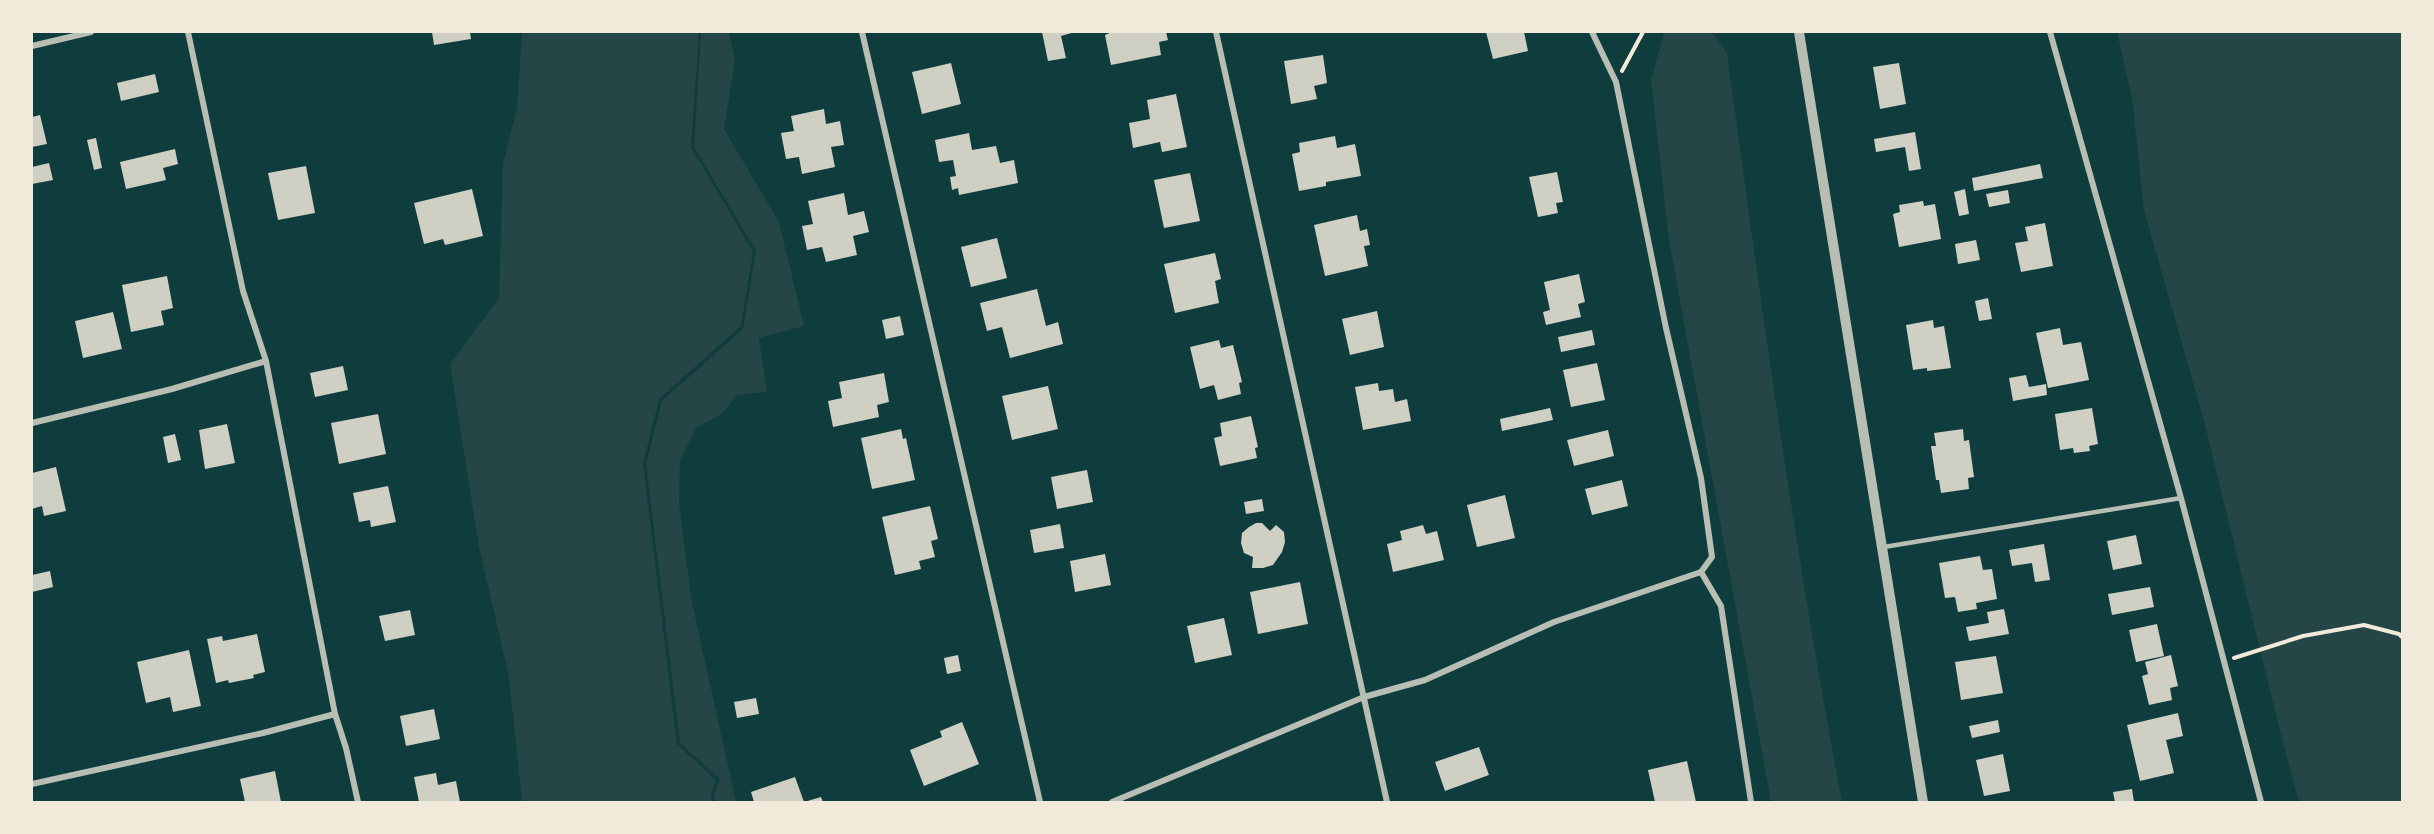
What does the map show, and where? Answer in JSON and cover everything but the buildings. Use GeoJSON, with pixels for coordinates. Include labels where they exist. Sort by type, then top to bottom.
{"type":"FeatureCollection","features":[{"type":"Feature","properties":{"kind":"street"},"geometry":{"type":"LineString","coordinates":[[32,46],[92,32]]}},
{"type":"Feature","properties":{"kind":"street"},"geometry":{"type":"LineString","coordinates":[[188,32],[243,291],[266,361],[335,714],[346,748],[358,802]]}},
{"type":"Feature","properties":{"kind":"street"},"geometry":{"type":"LineString","coordinates":[[862,32],[1040,802]]}},
{"type":"Feature","properties":{"kind":"street"},"geometry":{"type":"LineString","coordinates":[[1216,32],[1387,802]]}},
{"type":"Feature","properties":{"kind":"street"},"geometry":{"type":"LineString","coordinates":[[1112,802],[1364,697],[1425,681],[1554,622],[1701,572],[1712,557],[1701,478],[1666,328],[1616,82],[1592,32]]}},
{"type":"Feature","properties":{"kind":"street"},"geometry":{"type":"LineString","coordinates":[[1799,32],[1884,547],[1923,802]]}},
{"type":"Feature","properties":{"kind":"street"},"geometry":{"type":"LineString","coordinates":[[2050,32],[2181,498],[2260,802]]}},
{"type":"Feature","properties":{"kind":"street"},"geometry":{"type":"LineString","coordinates":[[32,423],[172,389],[266,361]]}},
{"type":"Feature","properties":{"kind":"street"},"geometry":{"type":"LineString","coordinates":[[1701,572],[1721,606],[1751,802]]}},
{"type":"Feature","properties":{"kind":"street"},"geometry":{"type":"LineString","coordinates":[[32,784],[263,733],[335,714]]}},
{"type":"Feature","properties":{"kind":"lane"},"geometry":{"type":"LineString","coordinates":[[1884,547],[2181,498]]}},
{"type":"Feature","properties":{"kind":"path"},"geometry":{"type":"LineString","coordinates":[[1616,82],[1643,32]]}},
{"type":"Feature","properties":{"kind":"path"},"geometry":{"type":"LineString","coordinates":[[2222,661],[2303,636],[2364,625],[2399,634],[2403,638]]}},
{"type":"Feature","properties":{"kind":"shaded area"},"geometry":{"type":"Polygon","coordinates":[[[522,32],[699,32],[691,147],[753,252],[741,326],[659,399],[643,463],[677,744],[716,780],[711,795],[712,802],[522,802],[509,677],[479,547],[450,364],[499,298],[503,164],[517,108],[522,32]]]}},
{"type":"Feature","properties":{"kind":"shaded area"},"geometry":{"type":"Polygon","coordinates":[[[701,32],[729,32],[735,59],[724,129],[779,222],[804,326],[759,338],[767,392],[737,395],[722,414],[696,428],[680,460],[679,504],[692,603],[736,802],[715,802],[714,796],[720,779],[680,743],[646,464],[662,401],[743,329],[756,250],[694,147],[701,32]]]}},
{"type":"Feature","properties":{"kind":"shaded area"},"geometry":{"type":"Polygon","coordinates":[[[1712,32],[1727,53],[1794,522],[1842,802],[1771,802],[1669,240],[1651,80],[1664,33],[1712,32]]]}},
{"type":"Feature","properties":{"kind":"shaded area"},"geometry":{"type":"Polygon","coordinates":[[[2117,32],[2402,32],[2402,802],[2299,802],[2204,421],[2144,210],[2132,98],[2117,32]]]}}]}
